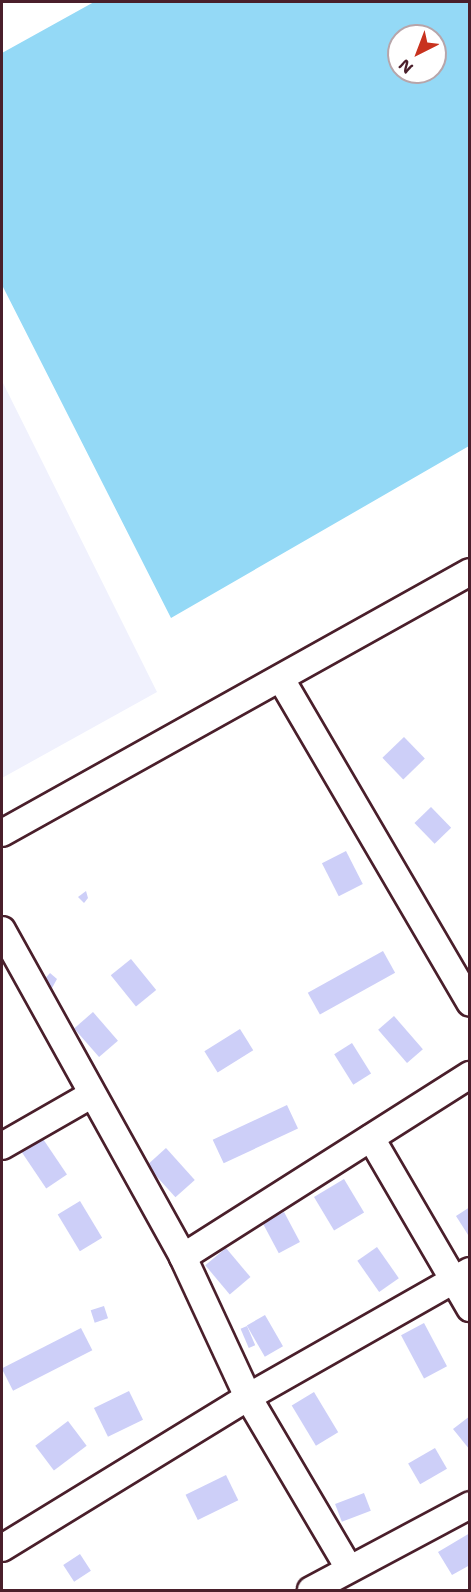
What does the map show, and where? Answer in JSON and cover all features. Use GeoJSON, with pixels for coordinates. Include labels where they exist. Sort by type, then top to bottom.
{"type":"FeatureCollection","features":[{"type":"Feature","properties":{"kind":"street"},"geometry":{"type":"LineString","coordinates":[[2,833],[470,572]]}},
{"type":"Feature","properties":{"kind":"street"},"geometry":{"type":"LineString","coordinates":[[281,679],[470,1004]]}},
{"type":"Feature","properties":{"kind":"street"},"geometry":{"type":"LineString","coordinates":[[2,930],[91,1095],[183,1257],[248,1398],[348,1568]]}},
{"type":"Feature","properties":{"kind":"street"},"geometry":{"type":"LineString","coordinates":[[183,1257],[470,1075]]}},
{"type":"Feature","properties":{"kind":"street"},"geometry":{"type":"LineString","coordinates":[[2,1146],[91,1095]]}},
{"type":"Feature","properties":{"kind":"street"},"geometry":{"type":"LineString","coordinates":[[371,1138],[461,1275],[470,1308]]}},
{"type":"Feature","properties":{"kind":"street"},"geometry":{"type":"LineString","coordinates":[[2,1548],[248,1398],[461,1275]]}},
{"type":"Feature","properties":{"kind":"street"},"geometry":{"type":"LineString","coordinates":[[311,1590],[348,1568],[470,1505]]}},
{"type":"Feature","properties":{"kind":"shaded area"},"geometry":{"type":"Polygon","coordinates":[[[2,381],[157,692],[2,778],[2,381]]]}},
{"type":"Feature","properties":{"kind":"water"},"geometry":{"type":"Polygon","coordinates":[[[94,2],[469,2],[469,446],[171,618],[2,285],[2,53],[94,2]]]}},
{"type":"Feature","properties":{"kind":"building"},"geometry":{"type":"Polygon","coordinates":[[[404,737],[425,759],[403,779],[382,758],[404,737]]]}},
{"type":"Feature","properties":{"kind":"building"},"geometry":{"type":"Polygon","coordinates":[[[431,807],[451,828],[435,844],[414,823],[431,807]]]}},
{"type":"Feature","properties":{"kind":"building"},"geometry":{"type":"Polygon","coordinates":[[[346,851],[363,884],[339,896],[322,863],[346,851]]]}},
{"type":"Feature","properties":{"kind":"building"},"geometry":{"type":"Polygon","coordinates":[[[86,891],[88,898],[84,903],[78,897],[86,891]]]}},
{"type":"Feature","properties":{"kind":"building"},"geometry":{"type":"Polygon","coordinates":[[[383,951],[395,973],[320,1015],[308,993],[383,951]]]}},
{"type":"Feature","properties":{"kind":"building"},"geometry":{"type":"Polygon","coordinates":[[[131,959],[156,990],[136,1006],[111,975],[131,959]]]}},
{"type":"Feature","properties":{"kind":"building"},"geometry":{"type":"Polygon","coordinates":[[[50,973],[57,979],[52,988],[43,981],[50,973]]]}},
{"type":"Feature","properties":{"kind":"building"},"geometry":{"type":"Polygon","coordinates":[[[93,1012],[118,1041],[99,1057],[74,1028],[93,1012]]]}},
{"type":"Feature","properties":{"kind":"building"},"geometry":{"type":"Polygon","coordinates":[[[394,1016],[423,1049],[407,1063],[378,1030],[394,1016]]]}},
{"type":"Feature","properties":{"kind":"building"},"geometry":{"type":"Polygon","coordinates":[[[240,1029],[253,1050],[218,1072],[204,1051],[240,1029]]]}},
{"type":"Feature","properties":{"kind":"building"},"geometry":{"type":"Polygon","coordinates":[[[352,1043],[371,1074],[353,1085],[334,1054],[352,1043]]]}},
{"type":"Feature","properties":{"kind":"building"},"geometry":{"type":"Polygon","coordinates":[[[287,1105],[298,1129],[224,1163],[213,1140],[287,1105]]]}},
{"type":"Feature","properties":{"kind":"building"},"geometry":{"type":"Polygon","coordinates":[[[39,1133],[67,1174],[46,1188],[18,1147],[39,1133]]]}},
{"type":"Feature","properties":{"kind":"building"},"geometry":{"type":"Polygon","coordinates":[[[166,1148],[195,1180],[175,1197],[147,1165],[166,1148]]]}},
{"type":"Feature","properties":{"kind":"building"},"geometry":{"type":"Polygon","coordinates":[[[344,1179],[364,1212],[334,1230],[314,1197],[344,1179]]]}},
{"type":"Feature","properties":{"kind":"building"},"geometry":{"type":"Polygon","coordinates":[[[80,1201],[102,1238],[80,1251],[58,1214],[80,1201]]]}},
{"type":"Feature","properties":{"kind":"building"},"geometry":{"type":"Polygon","coordinates":[[[470,1207],[470,1238],[456,1216],[470,1207]]]}},
{"type":"Feature","properties":{"kind":"building"},"geometry":{"type":"Polygon","coordinates":[[[284,1212],[300,1242],[279,1253],[263,1223],[284,1212]]]}},
{"type":"Feature","properties":{"kind":"building"},"geometry":{"type":"Polygon","coordinates":[[[377,1247],[399,1278],[379,1292],[357,1261],[377,1247]]]}},
{"type":"Feature","properties":{"kind":"building"},"geometry":{"type":"Polygon","coordinates":[[[226,1248],[250,1277],[230,1294],[205,1265],[226,1248]]]}},
{"type":"Feature","properties":{"kind":"building"},"geometry":{"type":"Polygon","coordinates":[[[104,1306],[108,1318],[95,1323],[91,1310],[104,1306]]]}},
{"type":"Feature","properties":{"kind":"building"},"geometry":{"type":"Polygon","coordinates":[[[265,1315],[283,1346],[265,1357],[247,1326],[265,1315]]]}},
{"type":"Feature","properties":{"kind":"building"},"geometry":{"type":"Polygon","coordinates":[[[424,1323],[447,1366],[424,1378],[401,1335],[424,1323]]]}},
{"type":"Feature","properties":{"kind":"building"},"geometry":{"type":"Polygon","coordinates":[[[247,1326],[255,1345],[249,1348],[241,1329],[247,1326]]]}},
{"type":"Feature","properties":{"kind":"building"},"geometry":{"type":"Polygon","coordinates":[[[81,1328],[92,1350],[13,1391],[2,1368],[81,1328]]]}},
{"type":"Feature","properties":{"kind":"building"},"geometry":{"type":"Polygon","coordinates":[[[129,1391],[143,1420],[108,1437],[94,1408],[129,1391]]]}},
{"type":"Feature","properties":{"kind":"building"},"geometry":{"type":"Polygon","coordinates":[[[314,1392],[338,1432],[316,1446],[292,1405],[314,1392]]]}},
{"type":"Feature","properties":{"kind":"building"},"geometry":{"type":"Polygon","coordinates":[[[470,1416],[470,1450],[453,1429],[470,1416]]]}},
{"type":"Feature","properties":{"kind":"building"},"geometry":{"type":"Polygon","coordinates":[[[68,1421],[87,1446],[54,1470],[35,1446],[68,1421]]]}},
{"type":"Feature","properties":{"kind":"building"},"geometry":{"type":"Polygon","coordinates":[[[435,1448],[447,1469],[420,1484],[408,1464],[435,1448]]]}},
{"type":"Feature","properties":{"kind":"building"},"geometry":{"type":"Polygon","coordinates":[[[226,1475],[238,1500],[198,1520],[186,1495],[226,1475]]]}},
{"type":"Feature","properties":{"kind":"building"},"geometry":{"type":"Polygon","coordinates":[[[364,1493],[371,1511],[342,1522],[335,1504],[364,1493]]]}},
{"type":"Feature","properties":{"kind":"building"},"geometry":{"type":"Polygon","coordinates":[[[470,1533],[470,1565],[452,1575],[438,1552],[470,1533]]]}},
{"type":"Feature","properties":{"kind":"building"},"geometry":{"type":"Polygon","coordinates":[[[80,1554],[91,1571],[74,1582],[63,1565],[80,1554]]]}}]}
